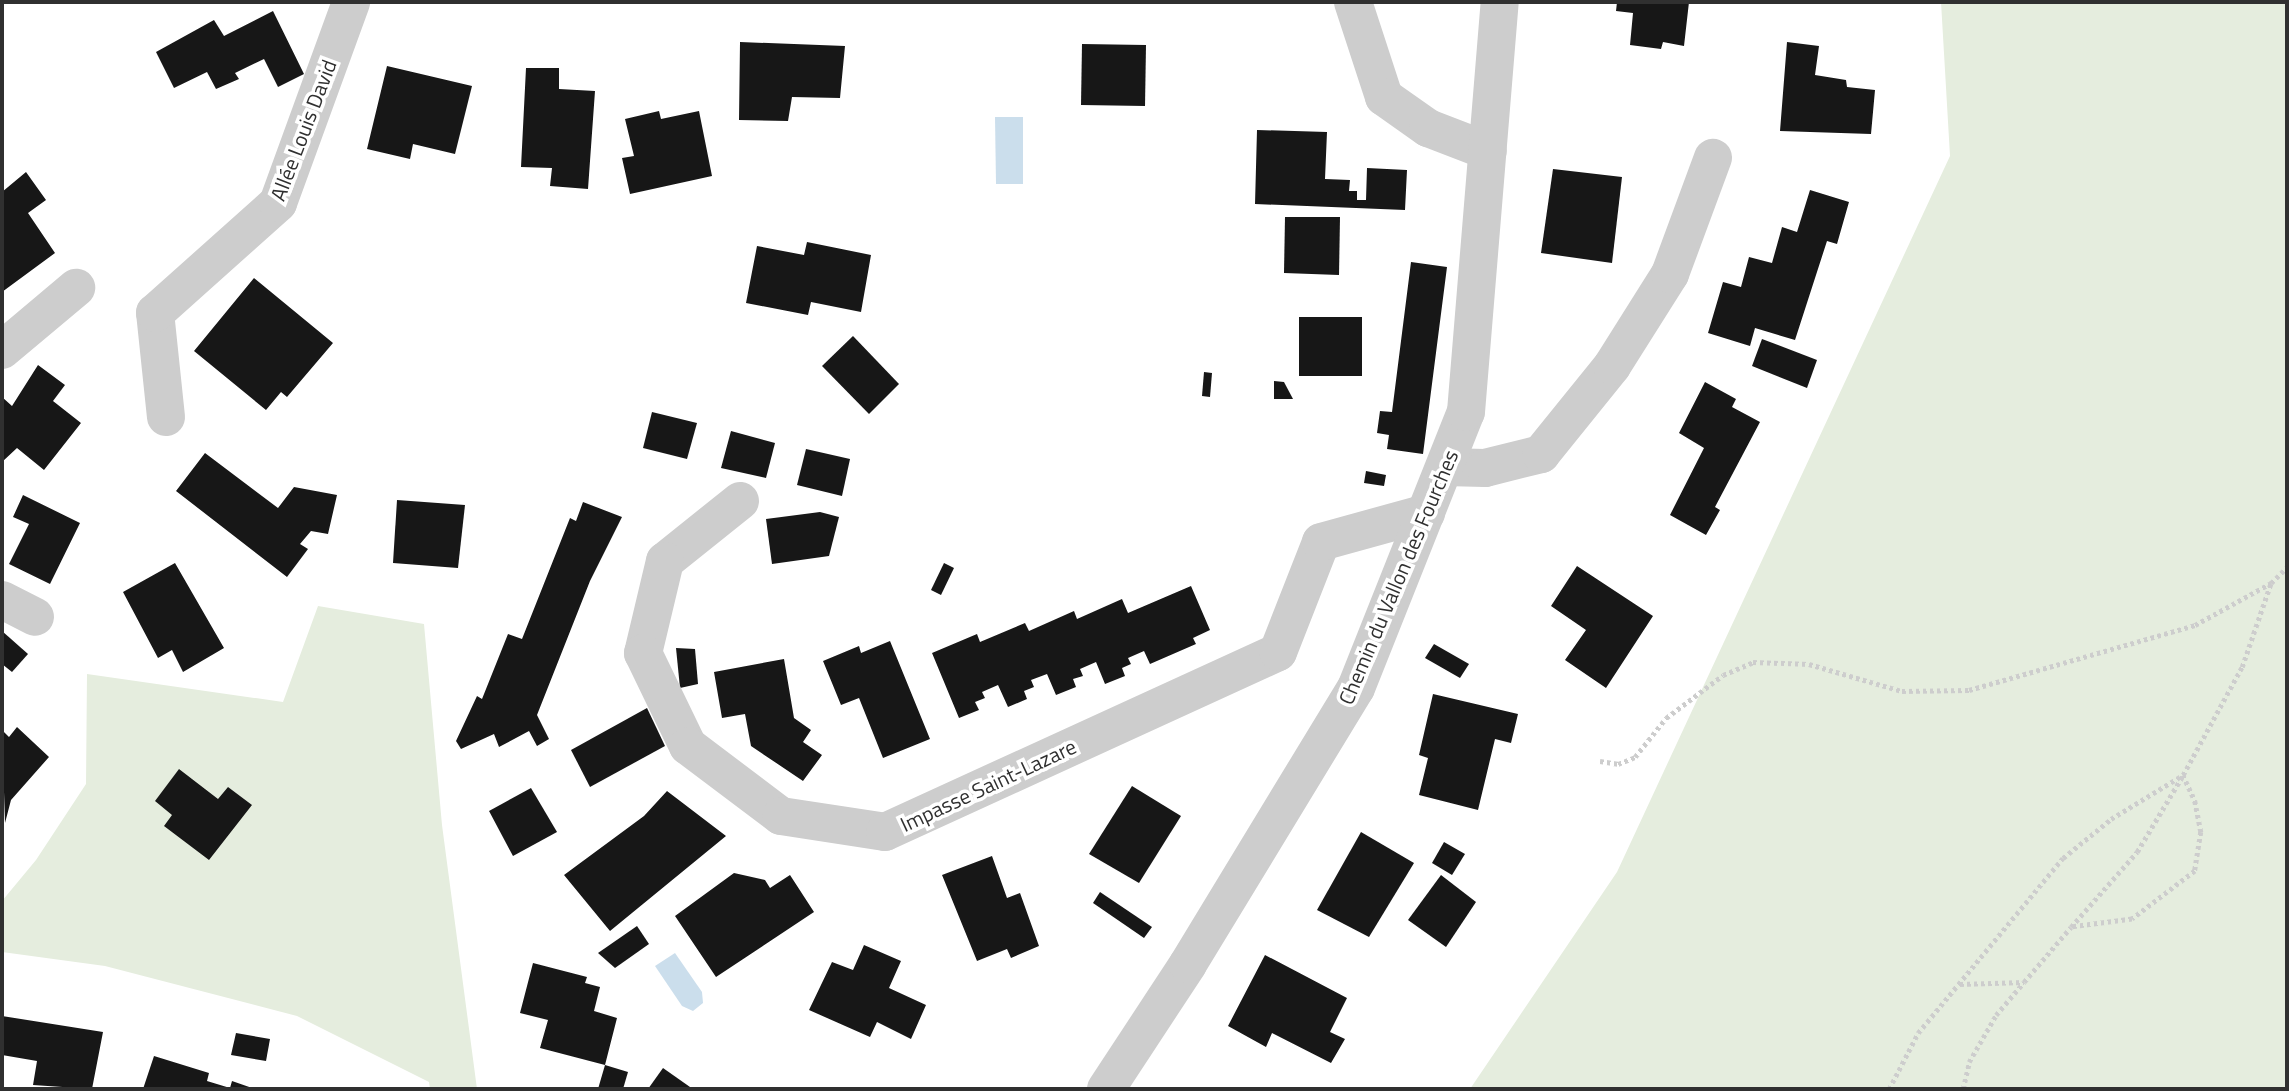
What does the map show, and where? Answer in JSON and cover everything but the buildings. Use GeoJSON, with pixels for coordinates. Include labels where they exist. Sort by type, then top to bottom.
{"type":"FeatureCollection","features":[{"type":"Feature","properties":{"kind":"street","name":"Allée Louis David"},"geometry":{"type":"LineString","coordinates":[[166,417],[155,313],[278,204],[351,2]]}},
{"type":"Feature","properties":{"kind":"street"},"geometry":{"type":"LineString","coordinates":[[1353,2],[1384,97],[1428,128],[1488,151]]}},
{"type":"Feature","properties":{"kind":"street","name":"Chemin du Vallon des Fourches"},"geometry":{"type":"LineString","coordinates":[[1106,1089],[1356,688],[1466,412],[1500,2]]}},
{"type":"Feature","properties":{"kind":"street"},"geometry":{"type":"LineString","coordinates":[[1445,467],[1485,468],[1541,454],[1612,366],[1670,274],[1713,158]]}},
{"type":"Feature","properties":{"kind":"street"},"geometry":{"type":"LineString","coordinates":[[2,350],[76,288]]}},
{"type":"Feature","properties":{"kind":"street","name":"Impasse Saint-Lazare"},"geometry":{"type":"LineString","coordinates":[[740,502],[665,561],[643,653],[688,746],[781,816],[885,832],[1278,652],[1321,542],[1426,513]]}},
{"type":"Feature","properties":{"kind":"street"},"geometry":{"type":"LineString","coordinates":[[2,600],[35,617]]}},
{"type":"Feature","properties":{"kind":"path"},"geometry":{"type":"LineString","coordinates":[[1600,761],[1618,764],[1635,757],[1666,718],[1723,675],[1753,662],[1808,664],[1902,691],[1969,690],[2195,625],[2271,583],[2287,567]]}},
{"type":"Feature","properties":{"kind":"path"},"geometry":{"type":"LineString","coordinates":[[1963,1089],[1969,1062],[1996,1015],[2137,852],[2242,667],[2271,583]]}},
{"type":"Feature","properties":{"kind":"path"},"geometry":{"type":"LineString","coordinates":[[2071,927],[2132,919],[2195,871],[2200,832],[2195,801],[2183,775]]}},
{"type":"Feature","properties":{"kind":"path"},"geometry":{"type":"LineString","coordinates":[[1889,1089],[1918,1033],[2063,858],[2111,819],[2183,775]]}},
{"type":"Feature","properties":{"kind":"path"},"geometry":{"type":"LineString","coordinates":[[1959,984],[2024,982]]}},
{"type":"Feature","properties":{"kind":"green space"},"geometry":{"type":"Polygon","coordinates":[[[1941,2],[2287,2],[2287,1089],[1470,1089],[1617,872],[1950,156],[1941,2]]]}},
{"type":"Feature","properties":{"kind":"green space"},"geometry":{"type":"Polygon","coordinates":[[[318,606],[424,624],[442,825],[477,1089],[430,1089],[429,1082],[297,1016],[105,966],[2,952],[2,901],[36,860],[86,784],[87,674],[283,702],[318,606]]]}},
{"type":"Feature","properties":{"kind":"water"},"geometry":{"type":"Polygon","coordinates":[[[995,117],[1023,117],[1023,184],[996,184],[995,117]]]}},
{"type":"Feature","properties":{"kind":"water"},"geometry":{"type":"Polygon","coordinates":[[[675,953],[702,992],[703,1003],[693,1011],[682,1006],[655,966],[675,953]]]}}]}
